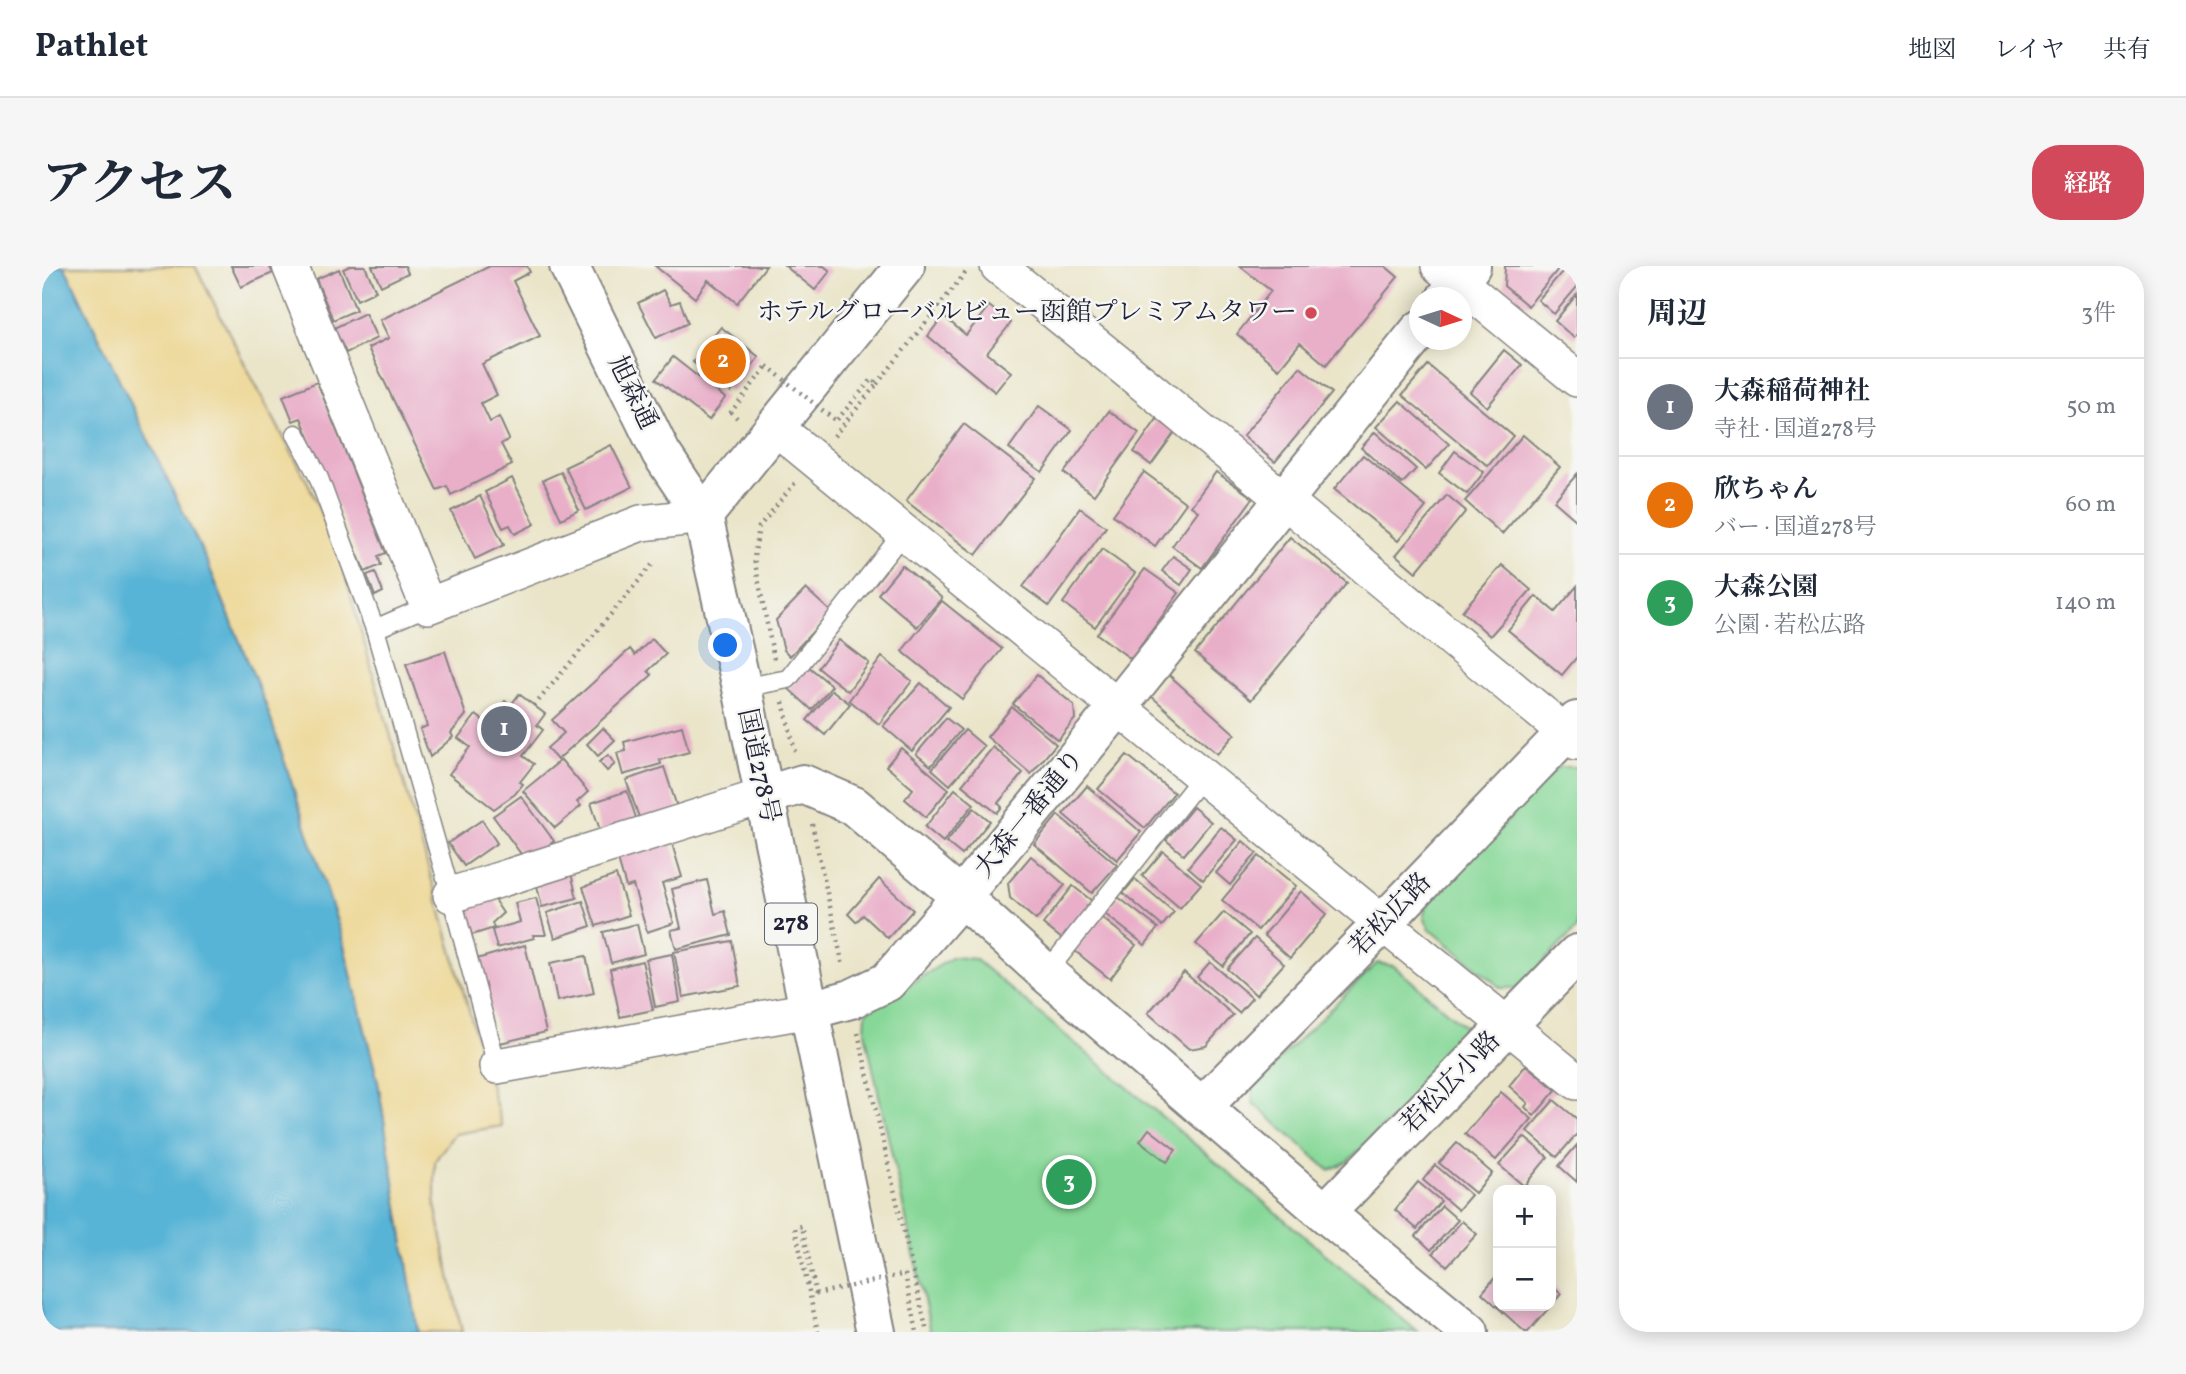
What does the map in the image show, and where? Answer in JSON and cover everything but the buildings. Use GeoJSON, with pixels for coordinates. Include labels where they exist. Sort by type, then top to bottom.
{"type":"FeatureCollection","features":[{"type":"Feature","properties":{"kind":"main road","name":"旭森通"},"geometry":{"type":"LineString","coordinates":[[569,266],[661,453],[703,516]]}},
{"type":"Feature","properties":{"kind":"main road"},"geometry":{"type":"LineString","coordinates":[[703,516],[905,266]]}},
{"type":"Feature","properties":{"kind":"main road","name":"大森一番通り"},"geometry":{"type":"LineString","coordinates":[[810,1010],[850,999],[887,982],[1117,708],[1409,342]]}},
{"type":"Feature","properties":{"kind":"main road","name":"国道278号"},"geometry":{"type":"LineString","coordinates":[[703,516],[760,685],[764,796],[876,1332]]}},
{"type":"Feature","properties":{"kind":"main road","name":"若松広路"},"geometry":{"type":"LineString","coordinates":[[1202,1107],[1573,732]]}},
{"type":"Feature","properties":{"kind":"main road"},"geometry":{"type":"LineString","coordinates":[[764,796],[803,784],[854,806],[1325,1213],[1469,1332]]}},
{"type":"Feature","properties":{"kind":"main road","name":"若松広小路"},"geometry":{"type":"LineString","coordinates":[[1325,1213],[1577,954]]}},
{"type":"Feature","properties":{"kind":"street"},"geometry":{"type":"LineString","coordinates":[[290,266],[428,606],[641,523],[703,516]]}},
{"type":"Feature","properties":{"kind":"street"},"geometry":{"type":"LineString","coordinates":[[998,266],[1573,732]]}},
{"type":"Feature","properties":{"kind":"street"},"geometry":{"type":"LineString","coordinates":[[1454,278],[1577,379]]}},
{"type":"Feature","properties":{"kind":"street"},"geometry":{"type":"LineString","coordinates":[[775,428],[1577,1082]]}},
{"type":"Feature","properties":{"kind":"street"},"geometry":{"type":"LineString","coordinates":[[451,895],[764,796]]}},
{"type":"Feature","properties":{"kind":"street","name":"大森一番通り"},"geometry":{"type":"LineString","coordinates":[[497,1066],[810,1010]]}},
{"type":"Feature","properties":{"kind":"lane"},"geometry":{"type":"LineString","coordinates":[[296,434],[318,477],[375,629],[497,1066]]}},
{"type":"Feature","properties":{"kind":"lane"},"geometry":{"type":"LineString","coordinates":[[760,685],[788,679],[903,533]]}},
{"type":"Feature","properties":{"kind":"lane"},"geometry":{"type":"LineString","coordinates":[[375,629],[428,606]]}},
{"type":"Feature","properties":{"kind":"lane"},"geometry":{"type":"LineString","coordinates":[[1046,973],[1202,777]]}},
{"type":"Feature","properties":{"kind":"path"},"geometry":{"type":"LineString","coordinates":[[927,1332],[803,784],[760,685],[754,558],[759,527],[971,266]]}},
{"type":"Feature","properties":{"kind":"path"},"geometry":{"type":"LineString","coordinates":[[737,418],[732,412],[767,366],[836,421],[872,379],[877,384]]}},
{"type":"Feature","properties":{"kind":"path"},"geometry":{"type":"LineString","coordinates":[[534,706],[652,565]]}},
{"type":"Feature","properties":{"kind":"path"},"geometry":{"type":"LineString","coordinates":[[818,1332],[795,1228],[802,1226],[816,1294],[905,1274],[917,1332]]}},
{"type":"Feature","properties":{"kind":"green space"},"geometry":{"type":"Polygon","coordinates":[[[1558,767],[1577,767],[1577,928],[1518,988],[1501,988],[1430,929],[1424,918],[1425,907],[1558,767]]]}},
{"type":"Feature","properties":{"kind":"green space"},"geometry":{"type":"Polygon","coordinates":[[[953,957],[975,959],[1418,1332],[931,1332],[865,1032],[866,1012],[953,957]]]}},
{"type":"Feature","properties":{"kind":"green space"},"geometry":{"type":"Polygon","coordinates":[[[1377,963],[1394,966],[1466,1028],[1467,1046],[1347,1162],[1329,1170],[1253,1103],[1252,1086],[1377,963]]]}},
{"type":"Feature","properties":{"kind":"sand"},"geometry":{"type":"Polygon","coordinates":[[[64,266],[195,266],[309,485],[340,558],[502,1126],[454,1134],[435,1161],[435,1205],[462,1332],[418,1332],[378,1082],[341,934],[267,708],[208,564],[64,266]]]}},
{"type":"Feature","properties":{"kind":"water"},"geometry":{"type":"Polygon","coordinates":[[[42,266],[64,266],[71,279],[208,564],[267,708],[341,934],[378,1082],[418,1332],[42,1332],[42,266]]]}},
{"type":"Feature","properties":{"kind":"place","name":"ホテルグローバルビュー函館プレミアムタワー"},"geometry":{"type":"Point","coordinates":[1311,313]}},
{"type":"Feature","properties":{"kind":"place","name":"欣ちゃん"},"geometry":{"type":"Point","coordinates":[723,361]}},
{"type":"Feature","properties":{"kind":"place","name":"大森稲荷神社"},"geometry":{"type":"Point","coordinates":[504,729]}},
{"type":"Feature","properties":{"kind":"place","name":"大森公園"},"geometry":{"type":"Point","coordinates":[1069,1182]}}]}
